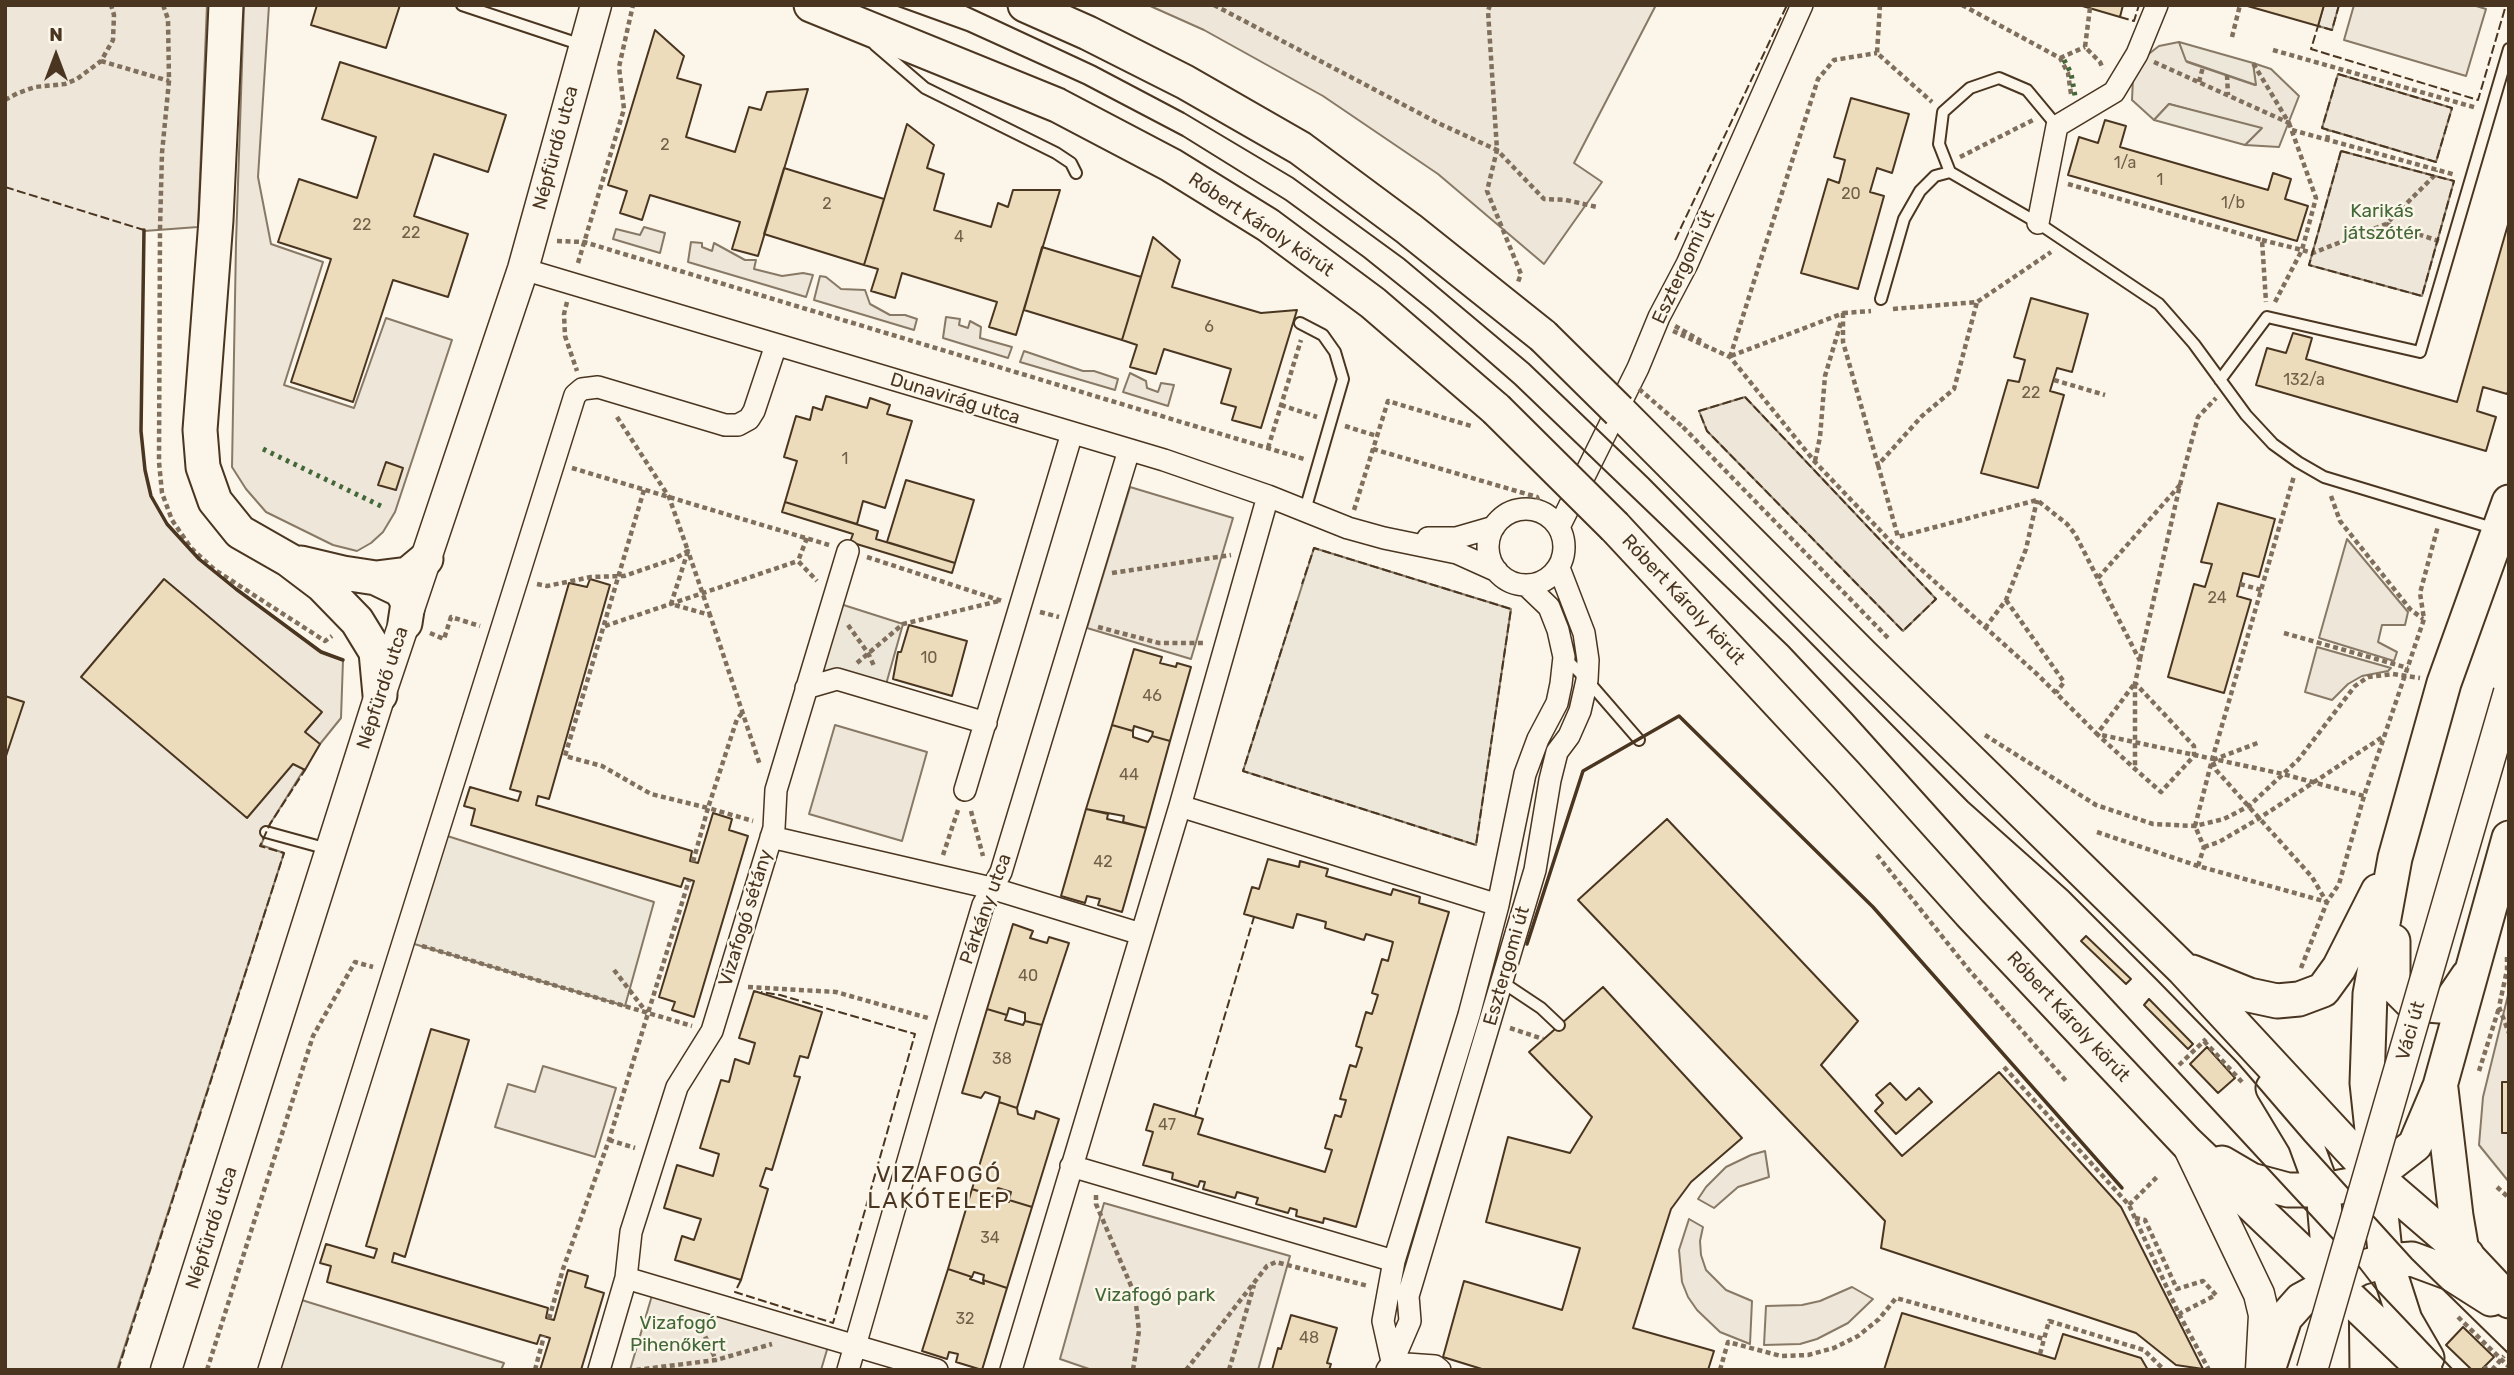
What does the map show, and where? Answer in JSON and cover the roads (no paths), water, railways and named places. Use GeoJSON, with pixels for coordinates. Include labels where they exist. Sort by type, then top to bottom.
{"type":"FeatureCollection","features":[{"type":"Feature","properties":{"kind":"main road"},"geometry":{"type":"LineString","coordinates":[[226,5],[216,220],[200,430],[203,467],[215,501],[240,532],[289,560],[322,586],[357,621],[376,652],[380,695]]}},
{"type":"Feature","properties":{"kind":"main road","name":"Róbert Károly körút"},"geometry":{"type":"LineString","coordinates":[[811,5],[1056,105],[1171,165],[1268,225],[1373,303],[1489,419],[1615,527],[1846,775],[1970,913],[2187,1143],[2425,1370]]}},
{"type":"Feature","properties":{"kind":"main road"},"geometry":{"type":"LineString","coordinates":[[1025,5],[1185,82],[1300,148],[1409,229],[1543,336],[1862,655],[2183,969],[2375,1176],[2462,1251],[2509,1301]]}},
{"type":"Feature","properties":{"kind":"main road"},"geometry":{"type":"LineString","coordinates":[[2435,1370],[2405,1320],[2386,1261],[2367,1083],[2370,993],[2395,858],[2444,683],[2504,516]]}},
{"type":"Feature","properties":{"kind":"main road"},"geometry":{"type":"LineString","coordinates":[[289,560],[376,578],[408,574],[426,559]]}},
{"type":"Feature","properties":{"kind":"main road"},"geometry":{"type":"LineString","coordinates":[[376,578],[401,590],[408,603],[405,623]]}},
{"type":"Feature","properties":{"kind":"main road"},"geometry":{"type":"LineString","coordinates":[[2187,1143],[2251,1180],[2288,1190],[2323,1191],[2362,1183],[2415,1145],[2440,1086],[2509,838]]}},
{"type":"Feature","properties":{"kind":"main road"},"geometry":{"type":"LineString","coordinates":[[2183,969],[2249,995],[2277,1001],[2299,999],[2323,990],[2339,968],[2395,858]]}},
{"type":"Feature","properties":{"kind":"main road"},"geometry":{"type":"LineString","coordinates":[[2395,858],[2393,984],[2413,1004],[2440,1006],[2449,1004],[2472,970]]}},
{"type":"Feature","properties":{"kind":"main road"},"geometry":{"type":"LineString","coordinates":[[2183,969],[2283,1101],[2305,1141],[2323,1191],[2332,1282],[2332,1370]]}},
{"type":"Feature","properties":{"kind":"main road"},"geometry":{"type":"LineString","coordinates":[[2440,1086],[2462,1251]]}},
{"type":"Feature","properties":{"kind":"main road"},"geometry":{"type":"LineString","coordinates":[[2268,1370],[2285,1318],[2301,1300],[2360,1268],[2386,1261],[2412,1259],[2450,1273],[2509,1310]]}},
{"type":"Feature","properties":{"kind":"street","name":"Népfürdő utca"},"geometry":{"type":"LineString","coordinates":[[166,1370],[380,695],[523,270],[596,5]]}},
{"type":"Feature","properties":{"kind":"street","name":"Esztergomi út"},"geometry":{"type":"LineString","coordinates":[[1391,1368],[1410,1321],[1408,1296],[1535,870],[1557,752],[1569,736],[1580,711],[1587,680],[1588,660],[1584,634],[1559,568],[1564,555],[1564,540],[1559,527],[1639,368],[1802,5]]}},
{"type":"Feature","properties":{"kind":"street"},"geometry":{"type":"LineString","coordinates":[[2038,223],[2057,126],[2114,92],[2137,54],[2156,9]]}},
{"type":"Feature","properties":{"kind":"street","name":"Dunavirág utca"},"geometry":{"type":"LineString","coordinates":[[523,270],[1129,450],[1268,496],[1348,528],[1457,553],[1497,571]]}},
{"type":"Feature","properties":{"kind":"street"},"geometry":{"type":"LineString","coordinates":[[269,1370],[575,395],[590,388],[725,425],[738,425],[754,411],[776,345]]}},
{"type":"Feature","properties":{"kind":"street"},"geometry":{"type":"LineString","coordinates":[[965,789],[986,723],[1011,604],[1072,433]]}},
{"type":"Feature","properties":{"kind":"street","name":"Párkány utca"},"geometry":{"type":"LineString","coordinates":[[848,1370],[983,905],[1001,872],[1129,450]]}},
{"type":"Feature","properties":{"kind":"street"},"geometry":{"type":"LineString","coordinates":[[1011,1370],[1180,806],[1268,496]]}},
{"type":"Feature","properties":{"kind":"street"},"geometry":{"type":"LineString","coordinates":[[1497,571],[1490,561],[1488,549],[1489,538],[1501,518],[1521,509],[1543,512],[1559,527]]}},
{"type":"Feature","properties":{"kind":"street","name":"Dunavirág utca"},"geometry":{"type":"LineString","coordinates":[[1384,538],[1456,538],[1494,527]]}},
{"type":"Feature","properties":{"kind":"street","name":"Vizafogó sétány"},"geometry":{"type":"LineString","coordinates":[[599,1370],[626,1278],[631,1232],[677,1087],[712,1031],[772,833],[776,789],[848,551]]}},
{"type":"Feature","properties":{"kind":"street"},"geometry":{"type":"LineString","coordinates":[[1526,586],[1545,581],[1559,568]]}},
{"type":"Feature","properties":{"kind":"street","name":"Esztergomi út"},"geometry":{"type":"LineString","coordinates":[[1391,1368],[1383,1321],[1394,1261],[1480,973],[1498,905],[1525,774],[1538,739],[1557,703],[1564,657],[1549,607],[1526,586],[1510,582],[1497,571]]}},
{"type":"Feature","properties":{"kind":"street"},"geometry":{"type":"LineString","coordinates":[[806,688],[837,679],[986,723]]}},
{"type":"Feature","properties":{"kind":"street","name":"Váci út"},"geometry":{"type":"LineString","coordinates":[[2312,1370],[2509,692]]}},
{"type":"Feature","properties":{"kind":"street","name":"Esztergomi út"},"geometry":{"type":"LineString","coordinates":[[1180,806],[1498,905]]}},
{"type":"Feature","properties":{"kind":"street"},"geometry":{"type":"LineString","coordinates":[[772,833],[991,888],[1142,934]]}},
{"type":"Feature","properties":{"kind":"street"},"geometry":{"type":"LineString","coordinates":[[2187,1143],[2259,1294],[2264,1315],[2261,1370]]}},
{"type":"Feature","properties":{"kind":"street"},"geometry":{"type":"LineString","coordinates":[[1071,1166],[1394,1261]]}},
{"type":"Feature","properties":{"kind":"street"},"geometry":{"type":"LineString","coordinates":[[626,1278],[937,1370]]}},
{"type":"Feature","properties":{"kind":"street"},"geometry":{"type":"LineString","coordinates":[[1391,1368],[1435,1366],[1440,1370]]}},
{"type":"Feature","properties":{"kind":"lane"},"geometry":{"type":"LineString","coordinates":[[463,5],[584,46]]}},
{"type":"Feature","properties":{"kind":"lane"},"geometry":{"type":"LineString","coordinates":[[844,18],[925,88],[1056,153],[1071,163],[1076,173]]}},
{"type":"Feature","properties":{"kind":"lane"},"geometry":{"type":"LineString","coordinates":[[2223,384],[2268,317],[2420,352],[2509,49]]}},
{"type":"Feature","properties":{"kind":"lane"},"geometry":{"type":"LineString","coordinates":[[2057,126],[2027,90],[1999,78],[1970,88],[1942,112],[1938,144],[1951,172],[2038,223],[2159,304],[2246,415],[2273,444],[2298,462],[2324,477],[2442,513],[2504,516]]}},
{"type":"Feature","properties":{"kind":"lane"},"geometry":{"type":"LineString","coordinates":[[1881,299],[1904,219],[1920,191],[1935,176],[1951,172]]}},
{"type":"Feature","properties":{"kind":"lane"},"geometry":{"type":"LineString","coordinates":[[1302,324],[1323,335],[1335,352],[1343,379],[1305,510]]}},
{"type":"Feature","properties":{"kind":"lane"},"geometry":{"type":"LineString","coordinates":[[1564,657],[1639,740]]}},
{"type":"Feature","properties":{"kind":"lane"},"geometry":{"type":"LineString","coordinates":[[266,832],[332,850]]}},
{"type":"Feature","properties":{"kind":"lane"},"geometry":{"type":"LineString","coordinates":[[1480,973],[1503,981],[1541,1008],[1559,1025]]}},
{"type":"Feature","properties":{"kind":"tram line"},"geometry":{"type":"LineString","coordinates":[[895,5],[967,31],[1084,84],[1183,136],[1286,200],[1364,257],[1515,384],[1788,646],[2453,1370]]}},
{"type":"Feature","properties":{"kind":"tram line"},"geometry":{"type":"LineString","coordinates":[[964,5],[1095,66],[1184,113],[1293,178],[1404,259],[1529,364],[1648,478],[1968,802],[2068,891],[2158,981],[2237,1062],[2412,1259],[2509,1354]]}},
{"type":"Feature","properties":{"kind":"district","name":"VIZAFOGÓ LAKÓTELEP"},"geometry":{"type":"Point","coordinates":[939,1188]}},
{"type":"Feature","properties":{"kind":"park label","name":"Karikás játszótér"},"geometry":{"type":"Point","coordinates":[2382,223]}},
{"type":"Feature","properties":{"kind":"park label","name":"Vizafogó park"},"geometry":{"type":"Point","coordinates":[1155,1296]}},
{"type":"Feature","properties":{"kind":"park label","name":"Vizafogó Pihenőkert"},"geometry":{"type":"Point","coordinates":[678,1335]}}]}
